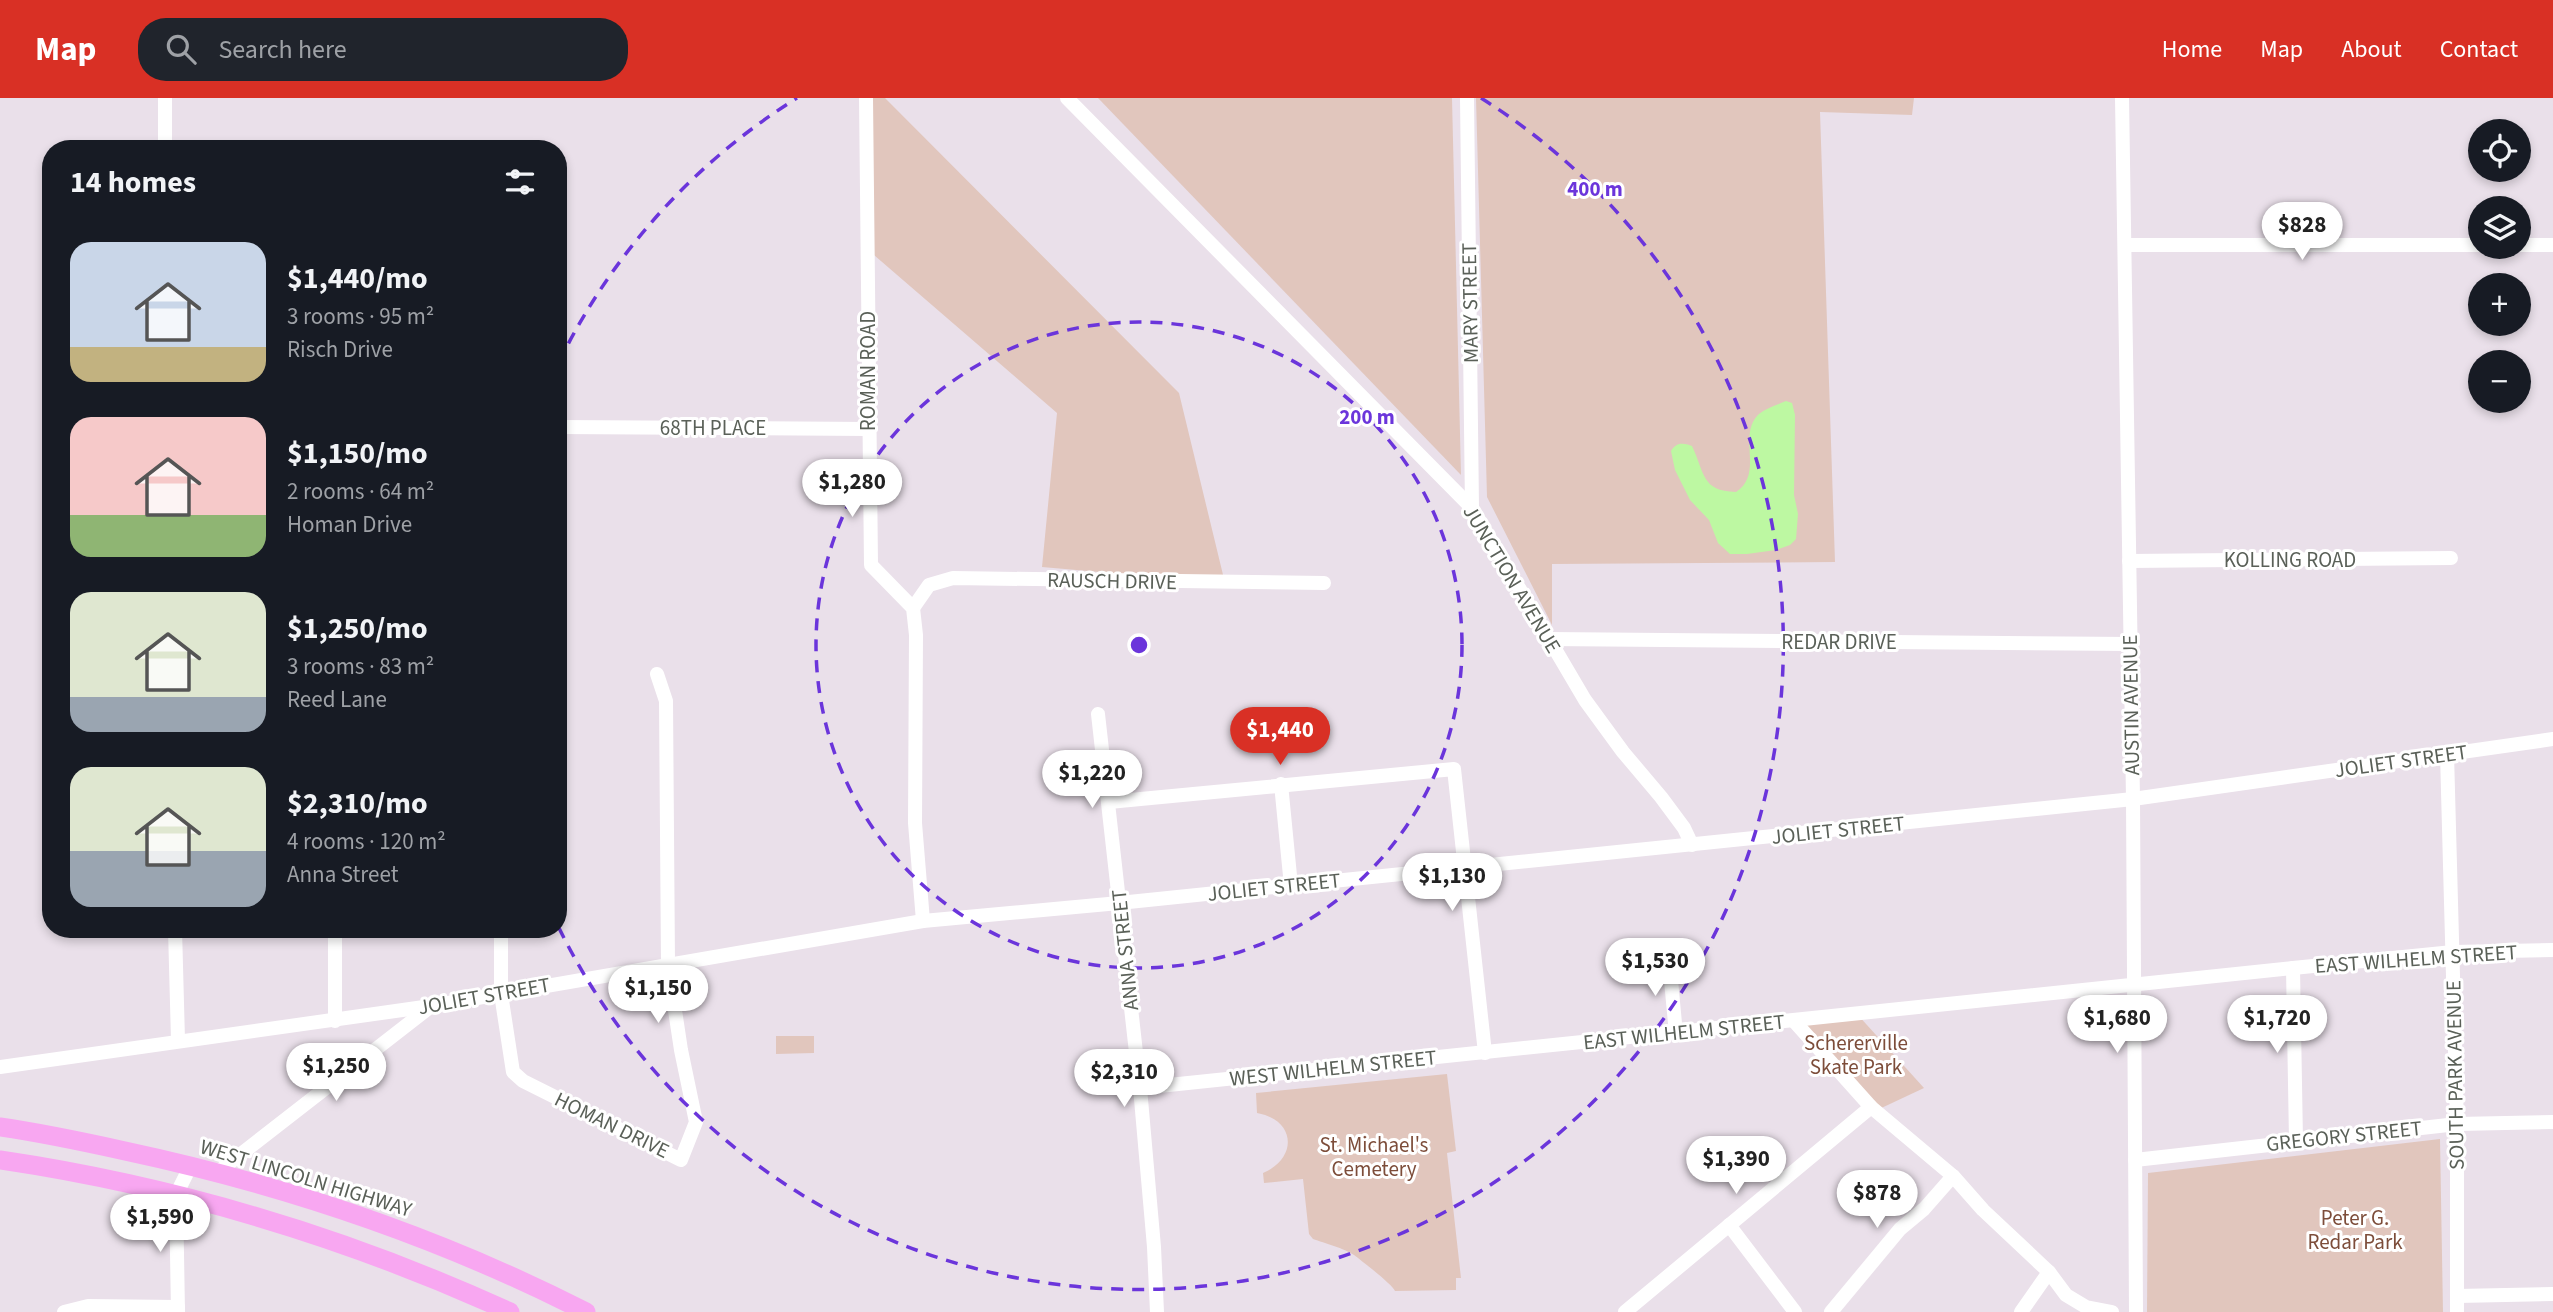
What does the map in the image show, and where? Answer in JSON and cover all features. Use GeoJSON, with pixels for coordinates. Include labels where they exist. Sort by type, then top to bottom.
{"type":"FeatureCollection","features":[{"type":"Feature","properties":{"kind":"main road","name":"WEST LINCOLN HIGHWAY"},"geometry":{"type":"LineString","coordinates":[[0,1128],[65,1138],[191,1165],[347,1211],[511,1276],[586,1312]]}},
{"type":"Feature","properties":{"kind":"main road"},"geometry":{"type":"LineString","coordinates":[[0,1160],[48,1167],[246,1213],[379,1257],[510,1312]]}},
{"type":"Feature","properties":{"kind":"street"},"geometry":{"type":"LineString","coordinates":[[165,98],[165,140]]}},
{"type":"Feature","properties":{"kind":"street","name":"ROMAN ROAD"},"geometry":{"type":"LineString","coordinates":[[866,98],[871,565],[913,608]]}},
{"type":"Feature","properties":{"kind":"street","name":"JUNCTION AVENUE"},"geometry":{"type":"LineString","coordinates":[[1068,98],[1472,508],[1585,700],[1684,828],[1692,845]]}},
{"type":"Feature","properties":{"kind":"street","name":"MARY STREET"},"geometry":{"type":"LineString","coordinates":[[1467,98],[1472,508]]}},
{"type":"Feature","properties":{"kind":"street","name":"AUSTIN AVENUE"},"geometry":{"type":"LineString","coordinates":[[2122,98],[2133,799],[2136,1312]]}},
{"type":"Feature","properties":{"kind":"street"},"geometry":{"type":"LineString","coordinates":[[2125,245],[2468,245]]}},
{"type":"Feature","properties":{"kind":"street"},"geometry":{"type":"LineString","coordinates":[[2531,245],[2553,245]]}},
{"type":"Feature","properties":{"kind":"street","name":"68TH PLACE"},"geometry":{"type":"LineString","coordinates":[[567,427],[868,429]]}},
{"type":"Feature","properties":{"kind":"street","name":"KOLLING ROAD"},"geometry":{"type":"LineString","coordinates":[[2129,561],[2451,558]]}},
{"type":"Feature","properties":{"kind":"street","name":"RAUSCH DRIVE"},"geometry":{"type":"LineString","coordinates":[[913,608],[929,585],[953,578],[1324,583]]}},
{"type":"Feature","properties":{"kind":"street"},"geometry":{"type":"LineString","coordinates":[[913,608],[916,635],[915,823],[923,921]]}},
{"type":"Feature","properties":{"kind":"street","name":"REDAR DRIVE"},"geometry":{"type":"LineString","coordinates":[[1548,639],[2130,644]]}},
{"type":"Feature","properties":{"kind":"street","name":"HOMAN DRIVE"},"geometry":{"type":"LineString","coordinates":[[500,994],[513,1072],[523,1081],[681,1160],[696,1122],[677,1029],[668,964],[666,701],[657,674]]}},
{"type":"Feature","properties":{"kind":"street","name":"ANNA STREET"},"geometry":{"type":"LineString","coordinates":[[1098,714],[1140,1088],[1157,1312]]}},
{"type":"Feature","properties":{"kind":"street","name":"JOLIET STREET"},"geometry":{"type":"LineString","coordinates":[[0,1067],[431,1006],[923,921],[2133,799],[2553,739]]}},
{"type":"Feature","properties":{"kind":"street","name":"SOUTH PARK AVENUE"},"geometry":{"type":"LineString","coordinates":[[2447,754],[2457,1124],[2457,1312]]}},
{"type":"Feature","properties":{"kind":"street"},"geometry":{"type":"LineString","coordinates":[[1109,802],[1454,769],[1485,1053]]}},
{"type":"Feature","properties":{"kind":"street"},"geometry":{"type":"LineString","coordinates":[[1281,784],[1291,886]]}},
{"type":"Feature","properties":{"kind":"street"},"geometry":{"type":"LineString","coordinates":[[176,938],[178,1040]]}},
{"type":"Feature","properties":{"kind":"street"},"geometry":{"type":"LineString","coordinates":[[335,938],[335,1021]]}},
{"type":"Feature","properties":{"kind":"street"},"geometry":{"type":"LineString","coordinates":[[500,994],[501,938]]}},
{"type":"Feature","properties":{"kind":"street","name":"EAST WILHELM STREET"},"geometry":{"type":"LineString","coordinates":[[1485,1053],[2293,968],[2453,953],[2553,950]]}},
{"type":"Feature","properties":{"kind":"street"},"geometry":{"type":"LineString","coordinates":[[1669,959],[1676,1034]]}},
{"type":"Feature","properties":{"kind":"street"},"geometry":{"type":"LineString","coordinates":[[2293,968],[2296,1141]]}},
{"type":"Feature","properties":{"kind":"street"},"geometry":{"type":"LineString","coordinates":[[218,1172],[431,1006]]}},
{"type":"Feature","properties":{"kind":"street"},"geometry":{"type":"LineString","coordinates":[[1794,1021],[1871,1107],[1953,1176],[1983,1210],[2049,1272],[2066,1295],[2086,1307],[2112,1312]]}},
{"type":"Feature","properties":{"kind":"street","name":"WEST WILHELM STREET"},"geometry":{"type":"LineString","coordinates":[[1140,1088],[1485,1053]]}},
{"type":"Feature","properties":{"kind":"street"},"geometry":{"type":"LineString","coordinates":[[1625,1312],[1871,1107]]}},
{"type":"Feature","properties":{"kind":"street","name":"GREGORY STREET"},"geometry":{"type":"LineString","coordinates":[[2135,1160],[2457,1124],[2553,1122]]}},
{"type":"Feature","properties":{"kind":"street"},"geometry":{"type":"LineString","coordinates":[[64,1312],[88,1306],[178,1310],[176,1195],[191,1165]]}},
{"type":"Feature","properties":{"kind":"street"},"geometry":{"type":"LineString","coordinates":[[1831,1312],[1900,1229],[1924,1209],[1953,1176]]}},
{"type":"Feature","properties":{"kind":"street"},"geometry":{"type":"LineString","coordinates":[[1729,1225],[1795,1312]]}},
{"type":"Feature","properties":{"kind":"street"},"geometry":{"type":"LineString","coordinates":[[2021,1312],[2049,1272]]}},
{"type":"Feature","properties":{"kind":"street"},"geometry":{"type":"LineString","coordinates":[[2457,1296],[2553,1294]]}},
{"type":"Feature","properties":{"kind":"green space"},"geometry":{"type":"Polygon","coordinates":[[[866,98],[885,98],[1179,393],[1225,583],[1042,567],[1057,413],[867,249],[866,98]]]}},
{"type":"Feature","properties":{"kind":"green space"},"geometry":{"type":"Polygon","coordinates":[[[1098,98],[1452,98],[1461,475],[1098,98]]]}},
{"type":"Feature","properties":{"kind":"green space"},"geometry":{"type":"Polygon","coordinates":[[[1476,98],[1914,98],[1912,115],[1820,112],[1835,562],[1552,564],[1552,625],[1487,497],[1476,98]]]}},
{"type":"Feature","properties":{"kind":"green space","name":"Schererville Skate Park"},"geometry":{"type":"Polygon","coordinates":[[[1857,1014],[1924,1088],[1875,1111],[1794,1021],[1857,1014]]]}},
{"type":"Feature","properties":{"kind":"green space"},"geometry":{"type":"Polygon","coordinates":[[[776,1036],[814,1036],[814,1053],[776,1054],[776,1036]]]}},
{"type":"Feature","properties":{"kind":"green space","name":"St. Michael's Cemetery"},"geometry":{"type":"Polygon","coordinates":[[[1447,1074],[1456,1151],[1447,1153],[1461,1278],[1456,1278],[1456,1290],[1395,1291],[1354,1255],[1313,1239],[1309,1234],[1303,1179],[1264,1183],[1263,1173],[1282,1158],[1288,1140],[1279,1123],[1257,1113],[1256,1093],[1447,1074]]]}},
{"type":"Feature","properties":{"kind":"green space","name":"Peter G. Redar Park"},"geometry":{"type":"Polygon","coordinates":[[[2440,1139],[2443,1312],[2147,1312],[2148,1173],[2440,1139]]]}},
{"type":"Feature","properties":{"kind":"shaded area"},"geometry":{"type":"Polygon","coordinates":[[[1786,401],[1792,403],[1795,415],[1794,495],[1798,514],[1796,539],[1790,545],[1776,550],[1730,554],[1718,543],[1709,520],[1690,500],[1675,470],[1671,451],[1680,444],[1692,446],[1710,484],[1725,491],[1736,492],[1748,476],[1752,425],[1763,411],[1786,401]]]}}]}
